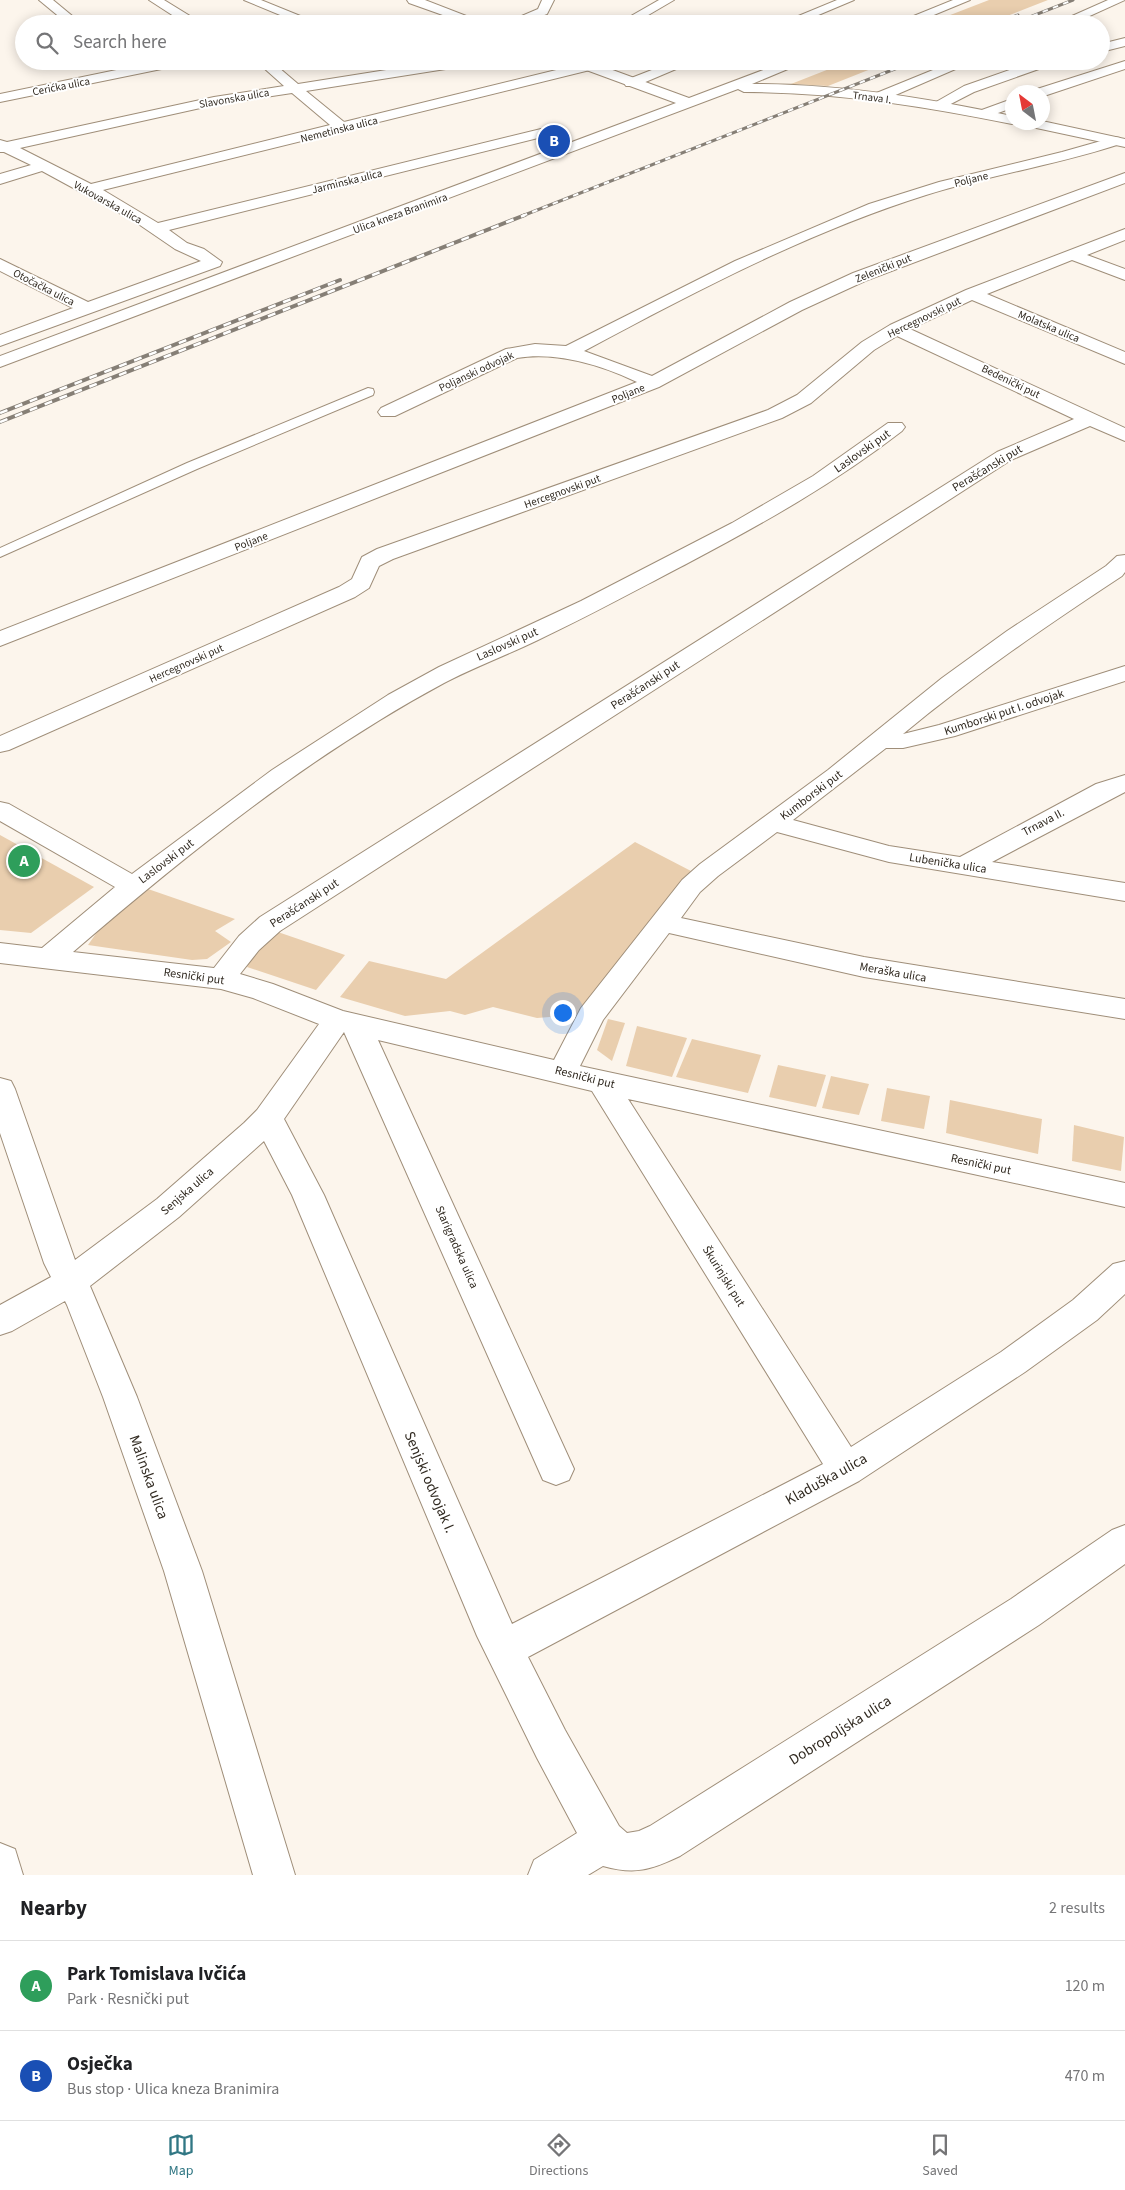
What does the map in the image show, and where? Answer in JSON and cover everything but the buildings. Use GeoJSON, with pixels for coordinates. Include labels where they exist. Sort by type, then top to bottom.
{"type":"FeatureCollection","features":[{"type":"Feature","properties":{"kind":"street"},"geometry":{"type":"LineString","coordinates":[[44,0],[64,15]]}},
{"type":"Feature","properties":{"kind":"street"},"geometry":{"type":"LineString","coordinates":[[155,0],[178,15]]}},
{"type":"Feature","properties":{"kind":"street"},"geometry":{"type":"LineString","coordinates":[[250,0],[290,15]]}},
{"type":"Feature","properties":{"kind":"street"},"geometry":{"type":"LineString","coordinates":[[413,0],[456,15]]}},
{"type":"Feature","properties":{"kind":"street"},"geometry":{"type":"LineString","coordinates":[[533,15],[543,11],[548,0]]}},
{"type":"Feature","properties":{"kind":"street"},"geometry":{"type":"LineString","coordinates":[[639,15],[668,0]]}},
{"type":"Feature","properties":{"kind":"street"},"geometry":{"type":"LineString","coordinates":[[809,15],[848,0]]}},
{"type":"Feature","properties":{"kind":"street"},"geometry":{"type":"LineString","coordinates":[[924,15],[964,0]]}},
{"type":"Feature","properties":{"kind":"street"},"geometry":{"type":"LineString","coordinates":[[1082,15],[1119,0]]}},
{"type":"Feature","properties":{"kind":"street"},"geometry":{"type":"LineString","coordinates":[[1110,46],[1125,42]]}},
{"type":"Feature","properties":{"kind":"street"},"geometry":{"type":"LineString","coordinates":[[1110,70],[1125,65]]}},
{"type":"Feature","properties":{"kind":"street","name":"Cerićka ulica"},"geometry":{"type":"LineString","coordinates":[[0,98],[142,70]]}},
{"type":"Feature","properties":{"kind":"street"},"geometry":{"type":"LineString","coordinates":[[274,70],[342,128]]}},
{"type":"Feature","properties":{"kind":"street","name":"Slavonska ulica"},"geometry":{"type":"LineString","coordinates":[[1,146],[214,101],[410,70]]}},
{"type":"Feature","properties":{"kind":"street","name":"Nemetinska ulica"},"geometry":{"type":"LineString","coordinates":[[89,189],[342,128],[560,70]]}},
{"type":"Feature","properties":{"kind":"street"},"geometry":{"type":"LineString","coordinates":[[598,70],[689,103]]}},
{"type":"Feature","properties":{"kind":"street"},"geometry":{"type":"LineString","coordinates":[[632,83],[665,70]]}},
{"type":"Feature","properties":{"kind":"street","name":"Ulica kneza Branimira"},"geometry":{"type":"LineString","coordinates":[[0,362],[776,70]]}},
{"type":"Feature","properties":{"kind":"street"},"geometry":{"type":"LineString","coordinates":[[879,97],[945,70]]}},
{"type":"Feature","properties":{"kind":"street"},"geometry":{"type":"LineString","coordinates":[[936,106],[969,89],[1023,70]]}},
{"type":"Feature","properties":{"kind":"street"},"geometry":{"type":"LineString","coordinates":[[1050,89],[1110,70]]}},
{"type":"Feature","properties":{"kind":"street","name":"Trnava I."},"geometry":{"type":"LineString","coordinates":[[729,88],[771,88],[879,97],[1005,118]]}},
{"type":"Feature","properties":{"kind":"street"},"geometry":{"type":"LineString","coordinates":[[984,114],[1005,106]]}},
{"type":"Feature","properties":{"kind":"street"},"geometry":{"type":"LineString","coordinates":[[1050,127],[1120,142]]}},
{"type":"Feature","properties":{"kind":"street","name":"Jarminska ulica"},"geometry":{"type":"LineString","coordinates":[[154,229],[541,133]]}},
{"type":"Feature","properties":{"kind":"street","name":"Poljane"},"geometry":{"type":"LineString","coordinates":[[569,352],[673,297],[830,224],[920,192],[1120,142]]}},
{"type":"Feature","properties":{"kind":"street","name":"Vukovarska ulica"},"geometry":{"type":"LineString","coordinates":[[1,146],[89,189],[181,246],[198,252],[214,262],[88,309]]}},
{"type":"Feature","properties":{"kind":"street"},"geometry":{"type":"LineString","coordinates":[[0,179],[41,167]]}},
{"type":"Feature","properties":{"kind":"street","name":"Zelenički put"},"geometry":{"type":"LineString","coordinates":[[652,383],[796,306],[859,277],[1125,178]]}},
{"type":"Feature","properties":{"kind":"street","name":"Hercegnovski put"},"geometry":{"type":"LineString","coordinates":[[0,745],[347,592],[361,582],[370,562],[385,554],[775,414],[804,399],[868,346],[896,329],[972,294],[1125,234]]}},
{"type":"Feature","properties":{"kind":"street"},"geometry":{"type":"LineString","coordinates":[[1073,255],[1125,275]]}},
{"type":"Feature","properties":{"kind":"street","name":"Otočačka ulica"},"geometry":{"type":"LineString","coordinates":[[0,264],[88,309]]}},
{"type":"Feature","properties":{"kind":"street","name":"Molatska ulica"},"geometry":{"type":"LineString","coordinates":[[972,294],[1125,359]]}},
{"type":"Feature","properties":{"kind":"street"},"geometry":{"type":"LineString","coordinates":[[0,341],[88,309]]}},
{"type":"Feature","properties":{"kind":"street","name":"Bedenički put"},"geometry":{"type":"LineString","coordinates":[[896,329],[1125,435]]}},
{"type":"Feature","properties":{"kind":"street","name":"Poljanski odvojak"},"geometry":{"type":"LineString","coordinates":[[388,412],[512,353],[535,349],[569,352]]}},
{"type":"Feature","properties":{"kind":"street","name":"Poljane"},"geometry":{"type":"LineString","coordinates":[[569,352],[641,377],[652,383]]}},
{"type":"Feature","properties":{"kind":"street","name":"Poljane"},"geometry":{"type":"LineString","coordinates":[[0,639],[652,383]]}},
{"type":"Feature","properties":{"kind":"street","name":"Perašćanski put"},"geometry":{"type":"LineString","coordinates":[[221,979],[248,942],[270,924],[1004,456],[1089,419]]}},
{"type":"Feature","properties":{"kind":"street","name":"Laslovski put"},"geometry":{"type":"LineString","coordinates":[[133,886],[278,778],[331,741],[395,702],[435,678],[578,611],[769,511],[865,452],[896,428]]}},
{"type":"Feature","properties":{"kind":"street","name":"Kumborski put"},"geometry":{"type":"LineString","coordinates":[[563,1071],[591,1015],[697,880],[881,740],[950,683],[1007,641],[1121,567]]}},
{"type":"Feature","properties":{"kind":"street","name":"Kumborski put I. odvojak"},"geometry":{"type":"LineString","coordinates":[[881,740],[903,741],[946,731],[1125,673]]}},
{"type":"Feature","properties":{"kind":"street","name":"Trnava II."},"geometry":{"type":"LineString","coordinates":[[964,866],[1105,790],[1125,783]]}},
{"type":"Feature","properties":{"kind":"street"},"geometry":{"type":"LineString","coordinates":[[0,810],[133,886],[48,958]]}},
{"type":"Feature","properties":{"kind":"street","name":"Lubenička ulica"},"geometry":{"type":"LineString","coordinates":[[774,823],[889,854],[1125,892]]}},
{"type":"Feature","properties":{"kind":"street","name":"Meraška ulica"},"geometry":{"type":"LineString","coordinates":[[664,923],[864,967],[1125,1009]]}},
{"type":"Feature","properties":{"kind":"street","name":"Resnički put"},"geometry":{"type":"LineString","coordinates":[[0,953],[221,979],[263,990],[347,1023],[563,1071],[602,1082],[1125,1195]]}},
{"type":"Feature","properties":{"kind":"street","name":"Senjska ulica"},"geometry":{"type":"LineString","coordinates":[[0,1321],[71,1282],[168,1208],[268,1118],[347,1023]]}},
{"type":"Feature","properties":{"kind":"street","name":"Starigradska ulica"},"geometry":{"type":"LineString","coordinates":[[347,1023],[556,1469]]}},
{"type":"Feature","properties":{"kind":"street","name":"Škurinjski put"},"geometry":{"type":"LineString","coordinates":[[602,1082],[846,1470]]}},
{"type":"Feature","properties":{"kind":"street","name":"Malinska ulica"},"geometry":{"type":"LineString","coordinates":[[0,1089],[60,1263],[82,1301],[117,1389],[183,1571],[274,1875]]}},
{"type":"Feature","properties":{"kind":"street","name":"Senjski odvojak I."},"geometry":{"type":"LineString","coordinates":[[268,1118],[308,1195],[491,1623],[551,1744],[624,1857]]}},
{"type":"Feature","properties":{"kind":"street","name":"Kladuška ulica"},"geometry":{"type":"LineString","coordinates":[[504,1649],[846,1470],[1013,1362],[1085,1310],[1125,1274]]}},
{"type":"Feature","properties":{"kind":"street","name":"Dobropoljska ulica"},"geometry":{"type":"LineString","coordinates":[[549,1875],[624,1857],[665,1841],[1026,1612],[1125,1542]]}},
{"type":"Feature","properties":{"kind":"street"},"geometry":{"type":"LineString","coordinates":[[0,1864],[2,1875]]}},
{"type":"Feature","properties":{"kind":"lane"},"geometry":{"type":"LineString","coordinates":[[0,553],[192,466],[368,392]]}},
{"type":"Feature","properties":{"kind":"shaded area"},"geometry":{"type":"Polygon","coordinates":[[[989,0],[1048,0],[1010,15],[950,15],[989,0]]]}},
{"type":"Feature","properties":{"kind":"shaded area"},"geometry":{"type":"Polygon","coordinates":[[[827,70],[868,70],[828,86],[791,84],[827,70]]]}},
{"type":"Feature","properties":{"kind":"shaded area"},"geometry":{"type":"Polygon","coordinates":[[[0,835],[94,887],[31,933],[0,930],[0,835]]]}},
{"type":"Feature","properties":{"kind":"shaded area"},"geometry":{"type":"Polygon","coordinates":[[[635,842],[691,871],[582,1010],[575,1015],[537,1018],[493,1007],[465,1015],[450,1011],[405,1016],[340,997],[369,961],[446,979],[635,842]]]}},
{"type":"Feature","properties":{"kind":"shaded area"},"geometry":{"type":"Polygon","coordinates":[[[148,889],[235,919],[215,931],[231,942],[207,959],[192,960],[88,945],[104,922],[148,889]]]}},
{"type":"Feature","properties":{"kind":"shaded area"},"geometry":{"type":"Polygon","coordinates":[[[272,930],[345,955],[316,990],[247,967],[255,946],[272,930]]]}},
{"type":"Feature","properties":{"kind":"shaded area"},"geometry":{"type":"Polygon","coordinates":[[[608,1019],[625,1023],[612,1061],[597,1050],[608,1019]]]}},
{"type":"Feature","properties":{"kind":"shaded area"},"geometry":{"type":"Polygon","coordinates":[[[637,1026],[687,1038],[672,1077],[626,1066],[637,1026]]]}},
{"type":"Feature","properties":{"kind":"shaded area"},"geometry":{"type":"Polygon","coordinates":[[[692,1039],[761,1055],[748,1093],[676,1077],[692,1039]]]}},
{"type":"Feature","properties":{"kind":"shaded area"},"geometry":{"type":"Polygon","coordinates":[[[778,1065],[826,1075],[816,1107],[769,1097],[778,1065]]]}},
{"type":"Feature","properties":{"kind":"shaded area"},"geometry":{"type":"Polygon","coordinates":[[[831,1076],[869,1084],[859,1115],[822,1108],[831,1076]]]}},
{"type":"Feature","properties":{"kind":"shaded area"},"geometry":{"type":"Polygon","coordinates":[[[887,1088],[930,1096],[924,1129],[881,1121],[887,1088]]]}},
{"type":"Feature","properties":{"kind":"shaded area"},"geometry":{"type":"Polygon","coordinates":[[[950,1100],[1042,1119],[1038,1154],[946,1133],[950,1100]]]}},
{"type":"Feature","properties":{"kind":"shaded area"},"geometry":{"type":"Polygon","coordinates":[[[1074,1125],[1124,1137],[1121,1171],[1072,1161],[1074,1125]]]}},
{"type":"Feature","properties":{"kind":"railway"},"geometry":{"type":"LineString","coordinates":[[1035,15],[1073,0]]}},
{"type":"Feature","properties":{"kind":"railway"},"geometry":{"type":"LineString","coordinates":[[522,216],[892,70]]}},
{"type":"Feature","properties":{"kind":"railway"},"geometry":{"type":"LineString","coordinates":[[0,422],[525,215]]}},
{"type":"Feature","properties":{"kind":"railway"},"geometry":{"type":"LineString","coordinates":[[0,413],[340,280]]}},
{"type":"Feature","properties":{"kind":"place","name":"Osječka"},"geometry":{"type":"Point","coordinates":[554,141]}},
{"type":"Feature","properties":{"kind":"place","name":"Park Tomislava Ivčića"},"geometry":{"type":"Point","coordinates":[24,861]}}]}
